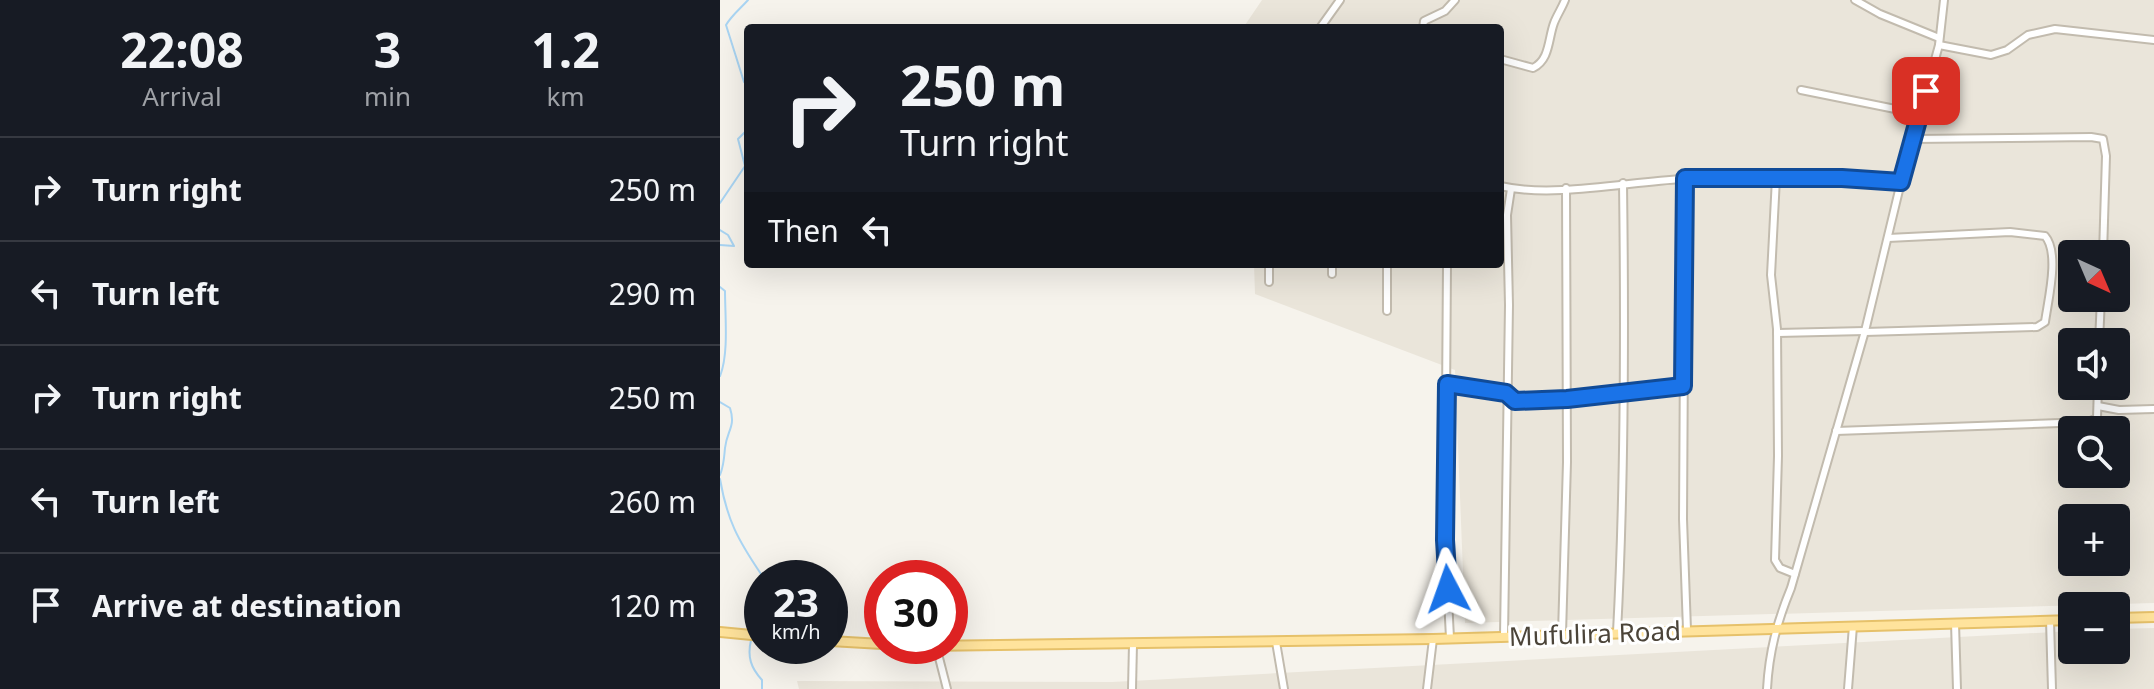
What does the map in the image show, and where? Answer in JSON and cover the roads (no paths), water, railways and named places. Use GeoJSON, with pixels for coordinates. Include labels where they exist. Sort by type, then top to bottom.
{"type":"FeatureCollection","features":[{"type":"Feature","properties":{"kind":"main road"},"geometry":{"type":"LineString","coordinates":[[2130,618],[2154,617]]}},
{"type":"Feature","properties":{"kind":"main road","name":"Mufulira Road"},"geometry":{"type":"LineString","coordinates":[[968,646],[1433,639],[2058,620]]}},
{"type":"Feature","properties":{"kind":"main road"},"geometry":{"type":"LineString","coordinates":[[720,632],[744,634]]}},
{"type":"Feature","properties":{"kind":"street"},"geometry":{"type":"LineString","coordinates":[[1323,24],[1340,0]]}},
{"type":"Feature","properties":{"kind":"street"},"geometry":{"type":"LineString","coordinates":[[1424,24],[1445,11],[1455,0]]}},
{"type":"Feature","properties":{"kind":"street"},"geometry":{"type":"LineString","coordinates":[[1504,60],[1533,68],[1540,65],[1565,0]]}},
{"type":"Feature","properties":{"kind":"street"},"geometry":{"type":"LineString","coordinates":[[1855,0],[1939,42],[1991,55],[2007,50],[2028,35],[2055,29],[2154,40]]}},
{"type":"Feature","properties":{"kind":"street"},"geometry":{"type":"LineString","coordinates":[[1767,689],[1775,627],[1795,574],[1865,332],[1939,42],[1944,0]]}},
{"type":"Feature","properties":{"kind":"street"},"geometry":{"type":"LineString","coordinates":[[1801,90],[1920,114]]}},
{"type":"Feature","properties":{"kind":"street"},"geometry":{"type":"LineString","coordinates":[[1913,139],[2103,139],[2106,156],[2103,240]]}},
{"type":"Feature","properties":{"kind":"street"},"geometry":{"type":"LineString","coordinates":[[1504,187],[1566,188],[1685,178],[1842,178],[1901,182]]}},
{"type":"Feature","properties":{"kind":"street"},"geometry":{"type":"LineString","coordinates":[[1685,178],[1683,573],[1687,630]]}},
{"type":"Feature","properties":{"kind":"street"},"geometry":{"type":"LineString","coordinates":[[1776,178],[1771,275],[1777,333],[1775,560],[1780,568],[1795,574]]}},
{"type":"Feature","properties":{"kind":"street"},"geometry":{"type":"LineString","coordinates":[[1617,632],[1623,519],[1626,339],[1623,183]]}},
{"type":"Feature","properties":{"kind":"street"},"geometry":{"type":"LineString","coordinates":[[1562,634],[1567,399],[1566,188]]}},
{"type":"Feature","properties":{"kind":"street"},"geometry":{"type":"LineString","coordinates":[[1504,636],[1507,215],[1511,189]]}},
{"type":"Feature","properties":{"kind":"street"},"geometry":{"type":"LineString","coordinates":[[1777,333],[2037,327],[2045,322],[2052,269],[2051,242],[2045,236],[2010,232],[1888,238]]}},
{"type":"Feature","properties":{"kind":"street"},"geometry":{"type":"LineString","coordinates":[[1269,268],[1269,282]]}},
{"type":"Feature","properties":{"kind":"street"},"geometry":{"type":"LineString","coordinates":[[1332,268],[1332,274]]}},
{"type":"Feature","properties":{"kind":"street"},"geometry":{"type":"LineString","coordinates":[[1387,268],[1387,311]]}},
{"type":"Feature","properties":{"kind":"street"},"geometry":{"type":"LineString","coordinates":[[1447,268],[1445,540],[1450,638]]}},
{"type":"Feature","properties":{"kind":"street"},"geometry":{"type":"LineString","coordinates":[[1447,384],[1506,393],[1515,401],[1567,399],[1683,386]]}},
{"type":"Feature","properties":{"kind":"street"},"geometry":{"type":"LineString","coordinates":[[1836,431],[2088,422],[2097,418],[2098,400]]}},
{"type":"Feature","properties":{"kind":"street"},"geometry":{"type":"LineString","coordinates":[[2098,406],[2119,410],[2154,409]]}},
{"type":"Feature","properties":{"kind":"street"},"geometry":{"type":"LineString","coordinates":[[2050,620],[2052,689]]}},
{"type":"Feature","properties":{"kind":"street"},"geometry":{"type":"LineString","coordinates":[[1955,623],[1957,689]]}},
{"type":"Feature","properties":{"kind":"street"},"geometry":{"type":"LineString","coordinates":[[1848,689],[1853,626]]}},
{"type":"Feature","properties":{"kind":"street"},"geometry":{"type":"LineString","coordinates":[[1427,689],[1433,639]]}},
{"type":"Feature","properties":{"kind":"street"},"geometry":{"type":"LineString","coordinates":[[1276,642],[1284,689]]}},
{"type":"Feature","properties":{"kind":"street"},"geometry":{"type":"LineString","coordinates":[[1132,689],[1133,644]]}},
{"type":"Feature","properties":{"kind":"street"},"geometry":{"type":"LineString","coordinates":[[941,664],[947,689]]}},
{"type":"Feature","properties":{"kind":"waterway"},"geometry":{"type":"LineString","coordinates":[[744,82],[726,25],[748,0]]}},
{"type":"Feature","properties":{"kind":"waterway"},"geometry":{"type":"LineString","coordinates":[[744,133],[738,139],[744,162]]}},
{"type":"Feature","properties":{"kind":"waterway"},"geometry":{"type":"LineString","coordinates":[[720,203],[744,167]]}},
{"type":"Feature","properties":{"kind":"waterway"},"geometry":{"type":"LineString","coordinates":[[720,230],[728,235],[734,246],[720,245]]}},
{"type":"Feature","properties":{"kind":"waterway"},"geometry":{"type":"LineString","coordinates":[[720,287],[725,291],[726,335],[720,376]]}},
{"type":"Feature","properties":{"kind":"waterway"},"geometry":{"type":"LineString","coordinates":[[720,402],[730,408],[732,420],[720,475]]}},
{"type":"Feature","properties":{"kind":"waterway"},"geometry":{"type":"LineString","coordinates":[[720,479],[734,529],[752,560]]}},
{"type":"Feature","properties":{"kind":"waterway"},"geometry":{"type":"LineString","coordinates":[[752,664],[762,680],[762,689]]}}]}
